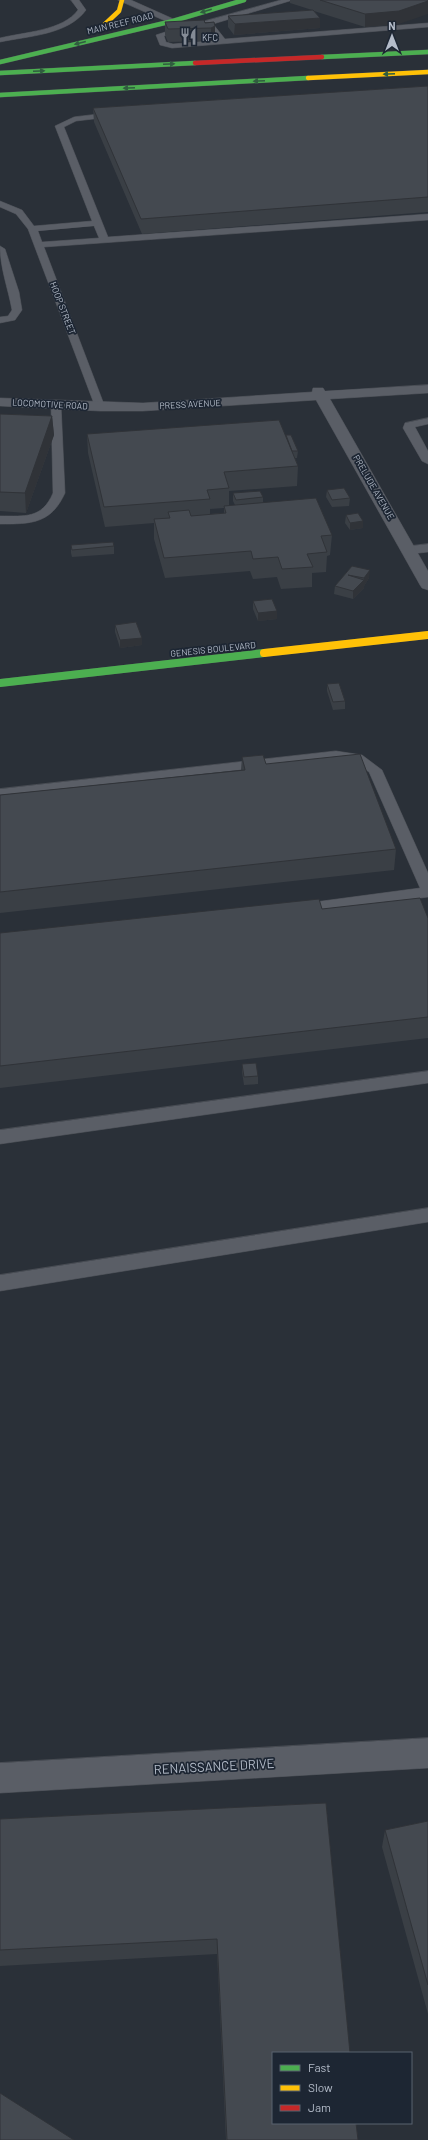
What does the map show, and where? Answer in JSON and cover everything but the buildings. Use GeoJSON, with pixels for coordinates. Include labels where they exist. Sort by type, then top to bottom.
{"type":"FeatureCollection","features":[{"type":"Feature","properties":{"kind":"main road","name":"MAIN REEF ROAD"},"geometry":{"type":"LineString","coordinates":[[122,0],[119,11],[99,27],[124,20]]}},
{"type":"Feature","properties":{"kind":"main road","name":"MAIN REEF ROAD"},"geometry":{"type":"LineString","coordinates":[[0,62],[173,26],[244,0]]}},
{"type":"Feature","properties":{"kind":"main road","name":"MAIN REEF ROAD"},"geometry":{"type":"LineString","coordinates":[[139,16],[167,9]]}},
{"type":"Feature","properties":{"kind":"main road"},"geometry":{"type":"LineString","coordinates":[[0,50],[64,34]]}},
{"type":"Feature","properties":{"kind":"main road"},"geometry":{"type":"LineString","coordinates":[[258,60],[428,46]]}},
{"type":"Feature","properties":{"kind":"main road"},"geometry":{"type":"LineString","coordinates":[[0,73],[428,52]]}},
{"type":"Feature","properties":{"kind":"main road"},"geometry":{"type":"LineString","coordinates":[[0,95],[428,72]]}},
{"type":"Feature","properties":{"kind":"main road","name":"GENESIS BOULEVARD"},"geometry":{"type":"LineString","coordinates":[[0,683],[428,635]]}},
{"type":"Feature","properties":{"kind":"street"},"geometry":{"type":"LineString","coordinates":[[122,0],[153,13],[173,26]]}},
{"type":"Feature","properties":{"kind":"street","name":"PRESS AVENUE"},"geometry":{"type":"LineString","coordinates":[[100,407],[143,407],[280,398],[428,380]]}},
{"type":"Feature","properties":{"kind":"street","name":"PRESS AVENUE"},"geometry":{"type":"LineString","coordinates":[[320,394],[428,389]]}},
{"type":"Feature","properties":{"kind":"street","name":"PRELUDE AVENUE"},"geometry":{"type":"LineString","coordinates":[[320,394],[410,550],[428,585]]}},
{"type":"Feature","properties":{"kind":"street","name":"LOCOMOTIVE ROAD"},"geometry":{"type":"LineString","coordinates":[[0,402],[100,407]]}},
{"type":"Feature","properties":{"kind":"street","name":"RENAISSANCE DRIVE"},"geometry":{"type":"LineString","coordinates":[[0,1778],[428,1753]]}},
{"type":"Feature","properties":{"kind":"lane"},"geometry":{"type":"LineString","coordinates":[[0,40],[61,25],[76,19],[82,10],[75,0]]}},
{"type":"Feature","properties":{"kind":"lane"},"geometry":{"type":"LineString","coordinates":[[289,0],[230,18],[198,25],[173,26],[160,35],[163,43],[172,46],[223,43],[288,35],[428,25]]}},
{"type":"Feature","properties":{"kind":"lane"},"geometry":{"type":"LineString","coordinates":[[272,5],[287,10]]}},
{"type":"Feature","properties":{"kind":"lane"},"geometry":{"type":"LineString","coordinates":[[230,18],[262,17]]}},
{"type":"Feature","properties":{"kind":"lane"},"geometry":{"type":"LineString","coordinates":[[415,26],[428,22]]}},
{"type":"Feature","properties":{"kind":"lane"},"geometry":{"type":"LineString","coordinates":[[330,24],[350,31]]}},
{"type":"Feature","properties":{"kind":"lane"},"geometry":{"type":"LineString","coordinates":[[198,25],[215,29],[223,43]]}},
{"type":"Feature","properties":{"kind":"lane"},"geometry":{"type":"LineString","coordinates":[[105,241],[60,126],[78,118],[124,114]]}},
{"type":"Feature","properties":{"kind":"lane","name":"HOOP STREET"},"geometry":{"type":"LineString","coordinates":[[0,204],[19,212],[32,228],[100,407]]}},
{"type":"Feature","properties":{"kind":"lane"},"geometry":{"type":"LineString","coordinates":[[39,245],[428,218]]}},
{"type":"Feature","properties":{"kind":"lane"},"geometry":{"type":"LineString","coordinates":[[32,228],[98,223]]}},
{"type":"Feature","properties":{"kind":"lane"},"geometry":{"type":"LineString","coordinates":[[0,249],[14,292],[17,310],[11,318],[0,320]]}},
{"type":"Feature","properties":{"kind":"lane"},"geometry":{"type":"LineString","coordinates":[[0,520],[20,520],[40,516],[54,505],[58,493],[56,405]]}},
{"type":"Feature","properties":{"kind":"lane"},"geometry":{"type":"LineString","coordinates":[[428,421],[409,425],[409,428],[428,461]]}},
{"type":"Feature","properties":{"kind":"lane"},"geometry":{"type":"LineString","coordinates":[[42,434],[57,435]]}},
{"type":"Feature","properties":{"kind":"lane"},"geometry":{"type":"LineString","coordinates":[[410,550],[428,548]]}},
{"type":"Feature","properties":{"kind":"lane"},"geometry":{"type":"LineString","coordinates":[[0,793],[336,755],[357,758],[375,770],[428,891],[285,911]]}},
{"type":"Feature","properties":{"kind":"lane"},"geometry":{"type":"LineString","coordinates":[[0,1137],[428,1076]]}},
{"type":"Feature","properties":{"kind":"lane"},"geometry":{"type":"LineString","coordinates":[[0,1283],[428,1215]]}},
{"type":"Feature","properties":{"kind":"traffic: fast"},"geometry":{"type":"LineString","coordinates":[[0,62],[173,21],[244,0]]}},
{"type":"Feature","properties":{"kind":"traffic: fast"},"geometry":{"type":"LineString","coordinates":[[322,57],[428,52]]}},
{"type":"Feature","properties":{"kind":"traffic: fast"},"geometry":{"type":"LineString","coordinates":[[0,73],[195,63]]}},
{"type":"Feature","properties":{"kind":"traffic: fast"},"geometry":{"type":"LineString","coordinates":[[0,95],[308,78]]}},
{"type":"Feature","properties":{"kind":"traffic: fast"},"geometry":{"type":"LineString","coordinates":[[0,683],[264,653]]}},
{"type":"Feature","properties":{"kind":"traffic: slow"},"geometry":{"type":"LineString","coordinates":[[103,26],[119,11],[122,0]]}},
{"type":"Feature","properties":{"kind":"traffic: slow"},"geometry":{"type":"LineString","coordinates":[[308,78],[428,72]]}},
{"type":"Feature","properties":{"kind":"traffic: slow"},"geometry":{"type":"LineString","coordinates":[[264,653],[428,635]]}},
{"type":"Feature","properties":{"kind":"traffic: jam"},"geometry":{"type":"LineString","coordinates":[[195,63],[322,57]]}},
{"type":"Feature","properties":{"kind":"place","name":"KFC"},"geometry":{"type":"Point","coordinates":[189,37]}}]}
